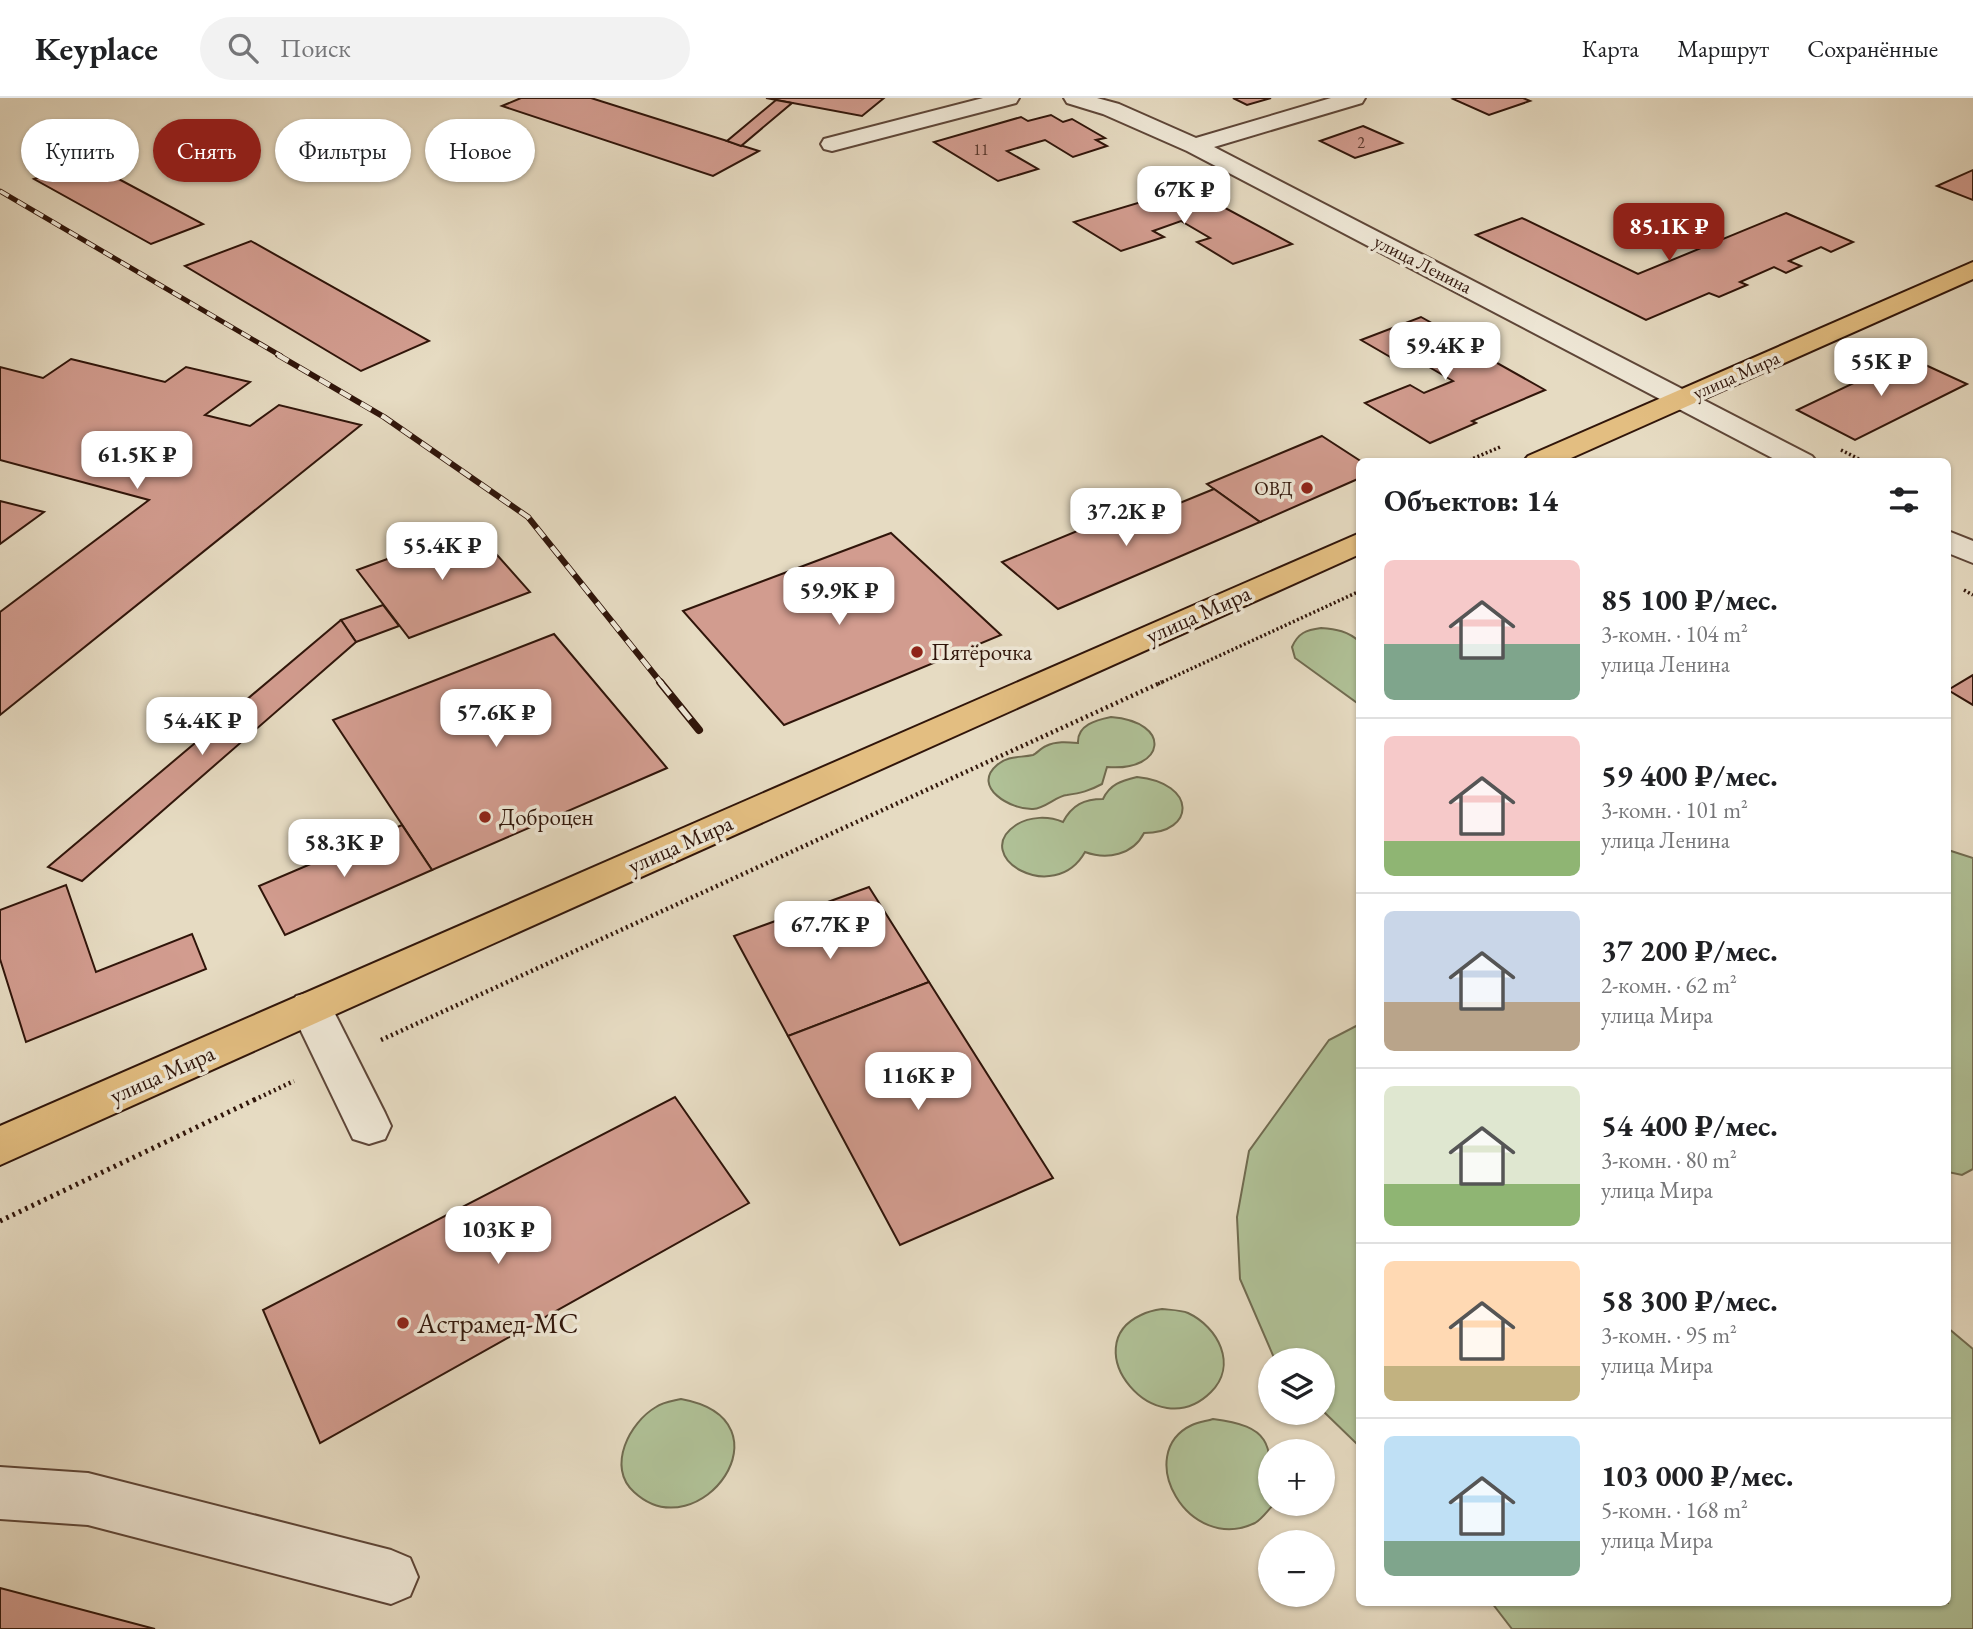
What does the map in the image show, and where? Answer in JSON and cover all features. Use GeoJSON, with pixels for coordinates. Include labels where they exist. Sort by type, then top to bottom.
{"type":"FeatureCollection","features":[{"type":"Feature","properties":{"kind":"main road","name":"улица Мира"},"geometry":{"type":"LineString","coordinates":[[1547,458],[1973,270]]}},
{"type":"Feature","properties":{"kind":"main road","name":"улица Мира"},"geometry":{"type":"LineString","coordinates":[[0,1146],[1356,544]]}},
{"type":"Feature","properties":{"kind":"street"},"geometry":{"type":"LineString","coordinates":[[832,144],[1008,98]]}},
{"type":"Feature","properties":{"kind":"street","name":"улица Ленина"},"geometry":{"type":"LineString","coordinates":[[1075,98],[1111,109],[1195,146],[1794,458]]}},
{"type":"Feature","properties":{"kind":"street"},"geometry":{"type":"LineString","coordinates":[[1195,146],[1354,98]]}},
{"type":"Feature","properties":{"kind":"street"},"geometry":{"type":"LineString","coordinates":[[1951,542],[1973,554]]}},
{"type":"Feature","properties":{"kind":"street"},"geometry":{"type":"LineString","coordinates":[[311,1008],[369,1126]]}},
{"type":"Feature","properties":{"kind":"street"},"geometry":{"type":"LineString","coordinates":[[0,1493],[88,1499],[391,1577]]}},
{"type":"Feature","properties":{"kind":"path"},"geometry":{"type":"LineString","coordinates":[[0,1221],[337,1060],[1356,593]]}},
{"type":"Feature","properties":{"kind":"green space"},"geometry":{"type":"Polygon","coordinates":[[[1332,629],[1356,639],[1356,702],[1295,658],[1292,647],[1297,638],[1307,631],[1332,629]]]}},
{"type":"Feature","properties":{"kind":"green space"},"geometry":{"type":"Polygon","coordinates":[[[1111,717],[1131,721],[1145,728],[1153,736],[1151,755],[1141,762],[1127,766],[1107,767],[1102,784],[1063,796],[1038,808],[1014,806],[991,789],[990,773],[1001,762],[1033,755],[1054,743],[1078,743],[1084,728],[1111,717]]]}},
{"type":"Feature","properties":{"kind":"green space"},"geometry":{"type":"Polygon","coordinates":[[[1137,777],[1157,781],[1171,788],[1179,797],[1182,807],[1180,817],[1173,825],[1161,831],[1144,833],[1133,846],[1119,854],[1102,856],[1085,852],[1071,868],[1055,875],[1037,876],[1021,871],[1009,862],[1003,850],[1004,837],[1016,825],[1040,818],[1063,822],[1079,804],[1103,799],[1117,784],[1137,777]]]}},
{"type":"Feature","properties":{"kind":"green space"},"geometry":{"type":"Polygon","coordinates":[[[1951,851],[1973,858],[1973,1169],[1962,1175],[1951,1173],[1951,851]]]}},
{"type":"Feature","properties":{"kind":"green space"},"geometry":{"type":"Polygon","coordinates":[[[1356,1026],[1356,1443],[1335,1423],[1335,1348],[1270,1348],[1240,1279],[1237,1217],[1249,1151],[1329,1040],[1356,1026]]]}},
{"type":"Feature","properties":{"kind":"green space"},"geometry":{"type":"Polygon","coordinates":[[[1162,1309],[1185,1312],[1199,1319],[1216,1337],[1221,1348],[1223,1370],[1219,1381],[1211,1392],[1189,1406],[1167,1408],[1147,1400],[1130,1386],[1119,1368],[1116,1348],[1122,1330],[1141,1315],[1162,1309]]]}},
{"type":"Feature","properties":{"kind":"green space"},"geometry":{"type":"Polygon","coordinates":[[[1951,1331],[1973,1349],[1973,1629],[1512,1629],[1494,1606],[1951,1606],[1951,1331]]]}},
{"type":"Feature","properties":{"kind":"green space"},"geometry":{"type":"Polygon","coordinates":[[[681,1399],[715,1411],[731,1431],[734,1453],[725,1476],[708,1494],[685,1506],[659,1506],[634,1492],[626,1482],[622,1458],[630,1434],[646,1414],[662,1404],[681,1399]]]}},
{"type":"Feature","properties":{"kind":"green space"},"geometry":{"type":"Polygon","coordinates":[[[1213,1419],[1234,1423],[1249,1428],[1263,1439],[1258,1439],[1258,1516],[1264,1516],[1255,1523],[1231,1529],[1208,1525],[1190,1513],[1176,1497],[1168,1477],[1167,1457],[1175,1439],[1192,1425],[1213,1419]]]}},
{"type":"Feature","properties":{"kind":"building"},"geometry":{"type":"Polygon","coordinates":[[[521,98],[591,98],[759,151],[713,176],[502,106],[521,98]]]}},
{"type":"Feature","properties":{"kind":"building"},"geometry":{"type":"Polygon","coordinates":[[[766,98],[884,98],[862,116],[766,98]]]}},
{"type":"Feature","properties":{"kind":"building"},"geometry":{"type":"Polygon","coordinates":[[[1233,98],[1271,98],[1247,105],[1233,98]]]}},
{"type":"Feature","properties":{"kind":"building"},"geometry":{"type":"Polygon","coordinates":[[[1523,98],[1530,101],[1489,115],[1453,99],[1523,98]]]}},
{"type":"Feature","properties":{"kind":"building"},"geometry":{"type":"Polygon","coordinates":[[[776,100],[792,103],[741,146],[727,141],[776,100]]]}},
{"type":"Feature","properties":{"kind":"building"},"geometry":{"type":"Polygon","coordinates":[[[1051,115],[1063,122],[1072,119],[1105,138],[1096,140],[1107,146],[1073,157],[1045,140],[1007,151],[1038,169],[998,181],[934,142],[1021,117],[1028,121],[1051,115]]]}},
{"type":"Feature","properties":{"kind":"building"},"geometry":{"type":"Polygon","coordinates":[[[1363,126],[1402,143],[1355,158],[1320,141],[1363,126]]]}},
{"type":"Feature","properties":{"kind":"building"},"geometry":{"type":"Polygon","coordinates":[[[1973,170],[1973,200],[1937,186],[1973,170]]]}},
{"type":"Feature","properties":{"kind":"building"},"geometry":{"type":"Polygon","coordinates":[[[39,182],[124,182],[203,224],[151,244],[39,182]]]}},
{"type":"Feature","properties":{"kind":"building"},"geometry":{"type":"Polygon","coordinates":[[[1188,188],[1292,244],[1233,264],[1197,242],[1210,238],[1181,221],[1153,231],[1164,237],[1121,251],[1074,222],[1188,188]]]}},
{"type":"Feature","properties":{"kind":"building"},"geometry":{"type":"Polygon","coordinates":[[[1786,213],[1853,242],[1831,252],[1821,247],[1789,261],[1801,266],[1786,273],[1774,267],[1740,282],[1747,285],[1719,297],[1709,293],[1646,320],[1476,235],[1522,218],[1638,274],[1786,213]]]}},
{"type":"Feature","properties":{"kind":"building"},"geometry":{"type":"Polygon","coordinates":[[[251,241],[429,341],[361,371],[185,266],[251,241]]]}},
{"type":"Feature","properties":{"kind":"building"},"geometry":{"type":"Polygon","coordinates":[[[1421,317],[1545,390],[1472,421],[1476,423],[1430,443],[1365,403],[1410,385],[1424,393],[1453,381],[1417,360],[1404,365],[1361,340],[1421,317]]]}},
{"type":"Feature","properties":{"kind":"building"},"geometry":{"type":"Polygon","coordinates":[[[1908,357],[1967,384],[1855,440],[1797,410],[1908,357]]]}},
{"type":"Feature","properties":{"kind":"building"},"geometry":{"type":"Polygon","coordinates":[[[71,359],[165,382],[186,367],[250,382],[205,415],[250,426],[279,405],[361,425],[0,715],[0,612],[149,500],[0,460],[0,367],[43,378],[71,359]]]}},
{"type":"Feature","properties":{"kind":"building"},"geometry":{"type":"Polygon","coordinates":[[[1322,436],[1356,458],[1356,480],[1260,522],[1207,484],[1322,436]]]}},
{"type":"Feature","properties":{"kind":"building"},"geometry":{"type":"Polygon","coordinates":[[[1214,489],[1260,522],[1058,609],[1002,562],[1104,520],[1116,529],[1214,489]]]}},
{"type":"Feature","properties":{"kind":"building"},"geometry":{"type":"Polygon","coordinates":[[[0,501],[44,512],[0,544],[0,501]]]}},
{"type":"Feature","properties":{"kind":"building"},"geometry":{"type":"Polygon","coordinates":[[[473,528],[530,592],[409,638],[357,570],[473,528]]]}},
{"type":"Feature","properties":{"kind":"building"},"geometry":{"type":"Polygon","coordinates":[[[891,533],[1001,635],[784,725],[683,611],[891,533]]]}},
{"type":"Feature","properties":{"kind":"building"},"geometry":{"type":"Polygon","coordinates":[[[383,605],[399,626],[356,642],[341,620],[383,605]]]}},
{"type":"Feature","properties":{"kind":"building"},"geometry":{"type":"Polygon","coordinates":[[[341,620],[356,642],[82,881],[48,867],[341,620]]]}},
{"type":"Feature","properties":{"kind":"building"},"geometry":{"type":"Polygon","coordinates":[[[554,634],[667,768],[432,870],[333,720],[554,634]]]}},
{"type":"Feature","properties":{"kind":"building"},"geometry":{"type":"Polygon","coordinates":[[[1973,675],[1973,705],[1951,692],[1951,688],[1973,675]]]}},
{"type":"Feature","properties":{"kind":"building"},"geometry":{"type":"Polygon","coordinates":[[[402,825],[432,870],[285,935],[259,886],[402,825]]]}},
{"type":"Feature","properties":{"kind":"building"},"geometry":{"type":"Polygon","coordinates":[[[66,885],[96,972],[192,934],[206,969],[26,1042],[0,959],[0,910],[66,885]]]}},
{"type":"Feature","properties":{"kind":"building"},"geometry":{"type":"Polygon","coordinates":[[[869,887],[929,982],[788,1036],[734,936],[869,887]]]}},
{"type":"Feature","properties":{"kind":"building"},"geometry":{"type":"Polygon","coordinates":[[[929,982],[1053,1178],[900,1245],[788,1036],[929,982]]]}},
{"type":"Feature","properties":{"kind":"building"},"geometry":{"type":"Polygon","coordinates":[[[675,1097],[749,1203],[320,1443],[263,1310],[675,1097]]]}},
{"type":"Feature","properties":{"kind":"building"},"geometry":{"type":"Polygon","coordinates":[[[0,1588],[155,1629],[0,1629],[0,1588]]]}},
{"type":"Feature","properties":{"kind":"railway"},"geometry":{"type":"LineString","coordinates":[[0,191],[281,356]]}},
{"type":"Feature","properties":{"kind":"railway"},"geometry":{"type":"LineString","coordinates":[[278,355],[384,417],[528,517],[662,684]]}},
{"type":"Feature","properties":{"kind":"railway"},"geometry":{"type":"LineString","coordinates":[[660,682],[699,730]]}},
{"type":"Feature","properties":{"kind":"place","name":"ОВД"},"geometry":{"type":"Point","coordinates":[1307,488]}},
{"type":"Feature","properties":{"kind":"place","name":"Пятёрочка"},"geometry":{"type":"Point","coordinates":[917,652]}},
{"type":"Feature","properties":{"kind":"place","name":"Доброцен"},"geometry":{"type":"Point","coordinates":[485,817]}},
{"type":"Feature","properties":{"kind":"place","name":"Астрамед-МС"},"geometry":{"type":"Point","coordinates":[403,1323]}}]}
